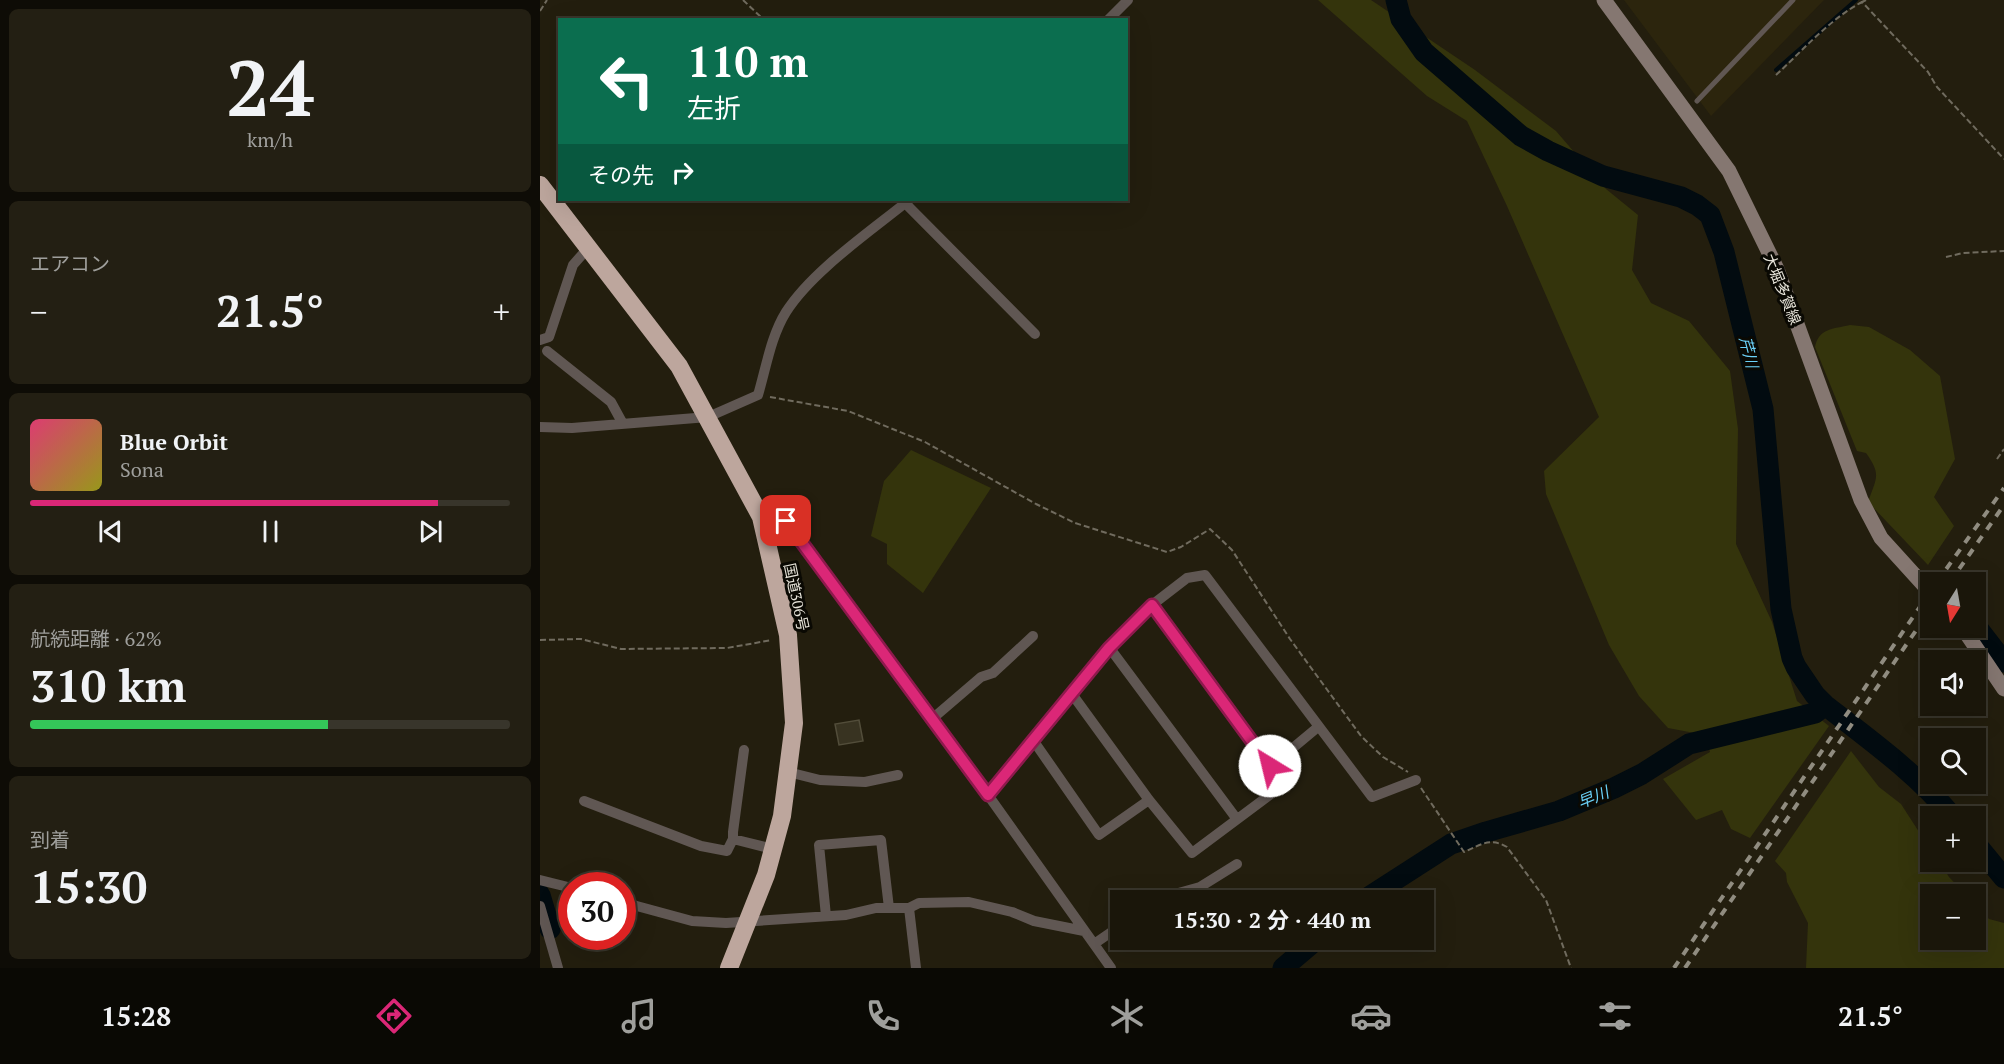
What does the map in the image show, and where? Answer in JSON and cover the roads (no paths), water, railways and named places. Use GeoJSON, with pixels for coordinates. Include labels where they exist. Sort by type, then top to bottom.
{"type":"FeatureCollection","features":[{"type":"Feature","properties":{"kind":"highway","name":"国道306号"},"geometry":{"type":"LineString","coordinates":[[540,185],[679,366],[761,517],[788,635],[794,723],[782,816],[766,875],[729,968]]}},
{"type":"Feature","properties":{"kind":"main road","name":"大堀多賀線"},"geometry":{"type":"LineString","coordinates":[[1604,0],[1730,171],[1777,269],[1861,500],[1881,538],[1920,581]]}},
{"type":"Feature","properties":{"kind":"main road"},"geometry":{"type":"LineString","coordinates":[[1969,638],[2004,689]]}},
{"type":"Feature","properties":{"kind":"street"},"geometry":{"type":"LineString","coordinates":[[1110,18],[1128,0]]}},
{"type":"Feature","properties":{"kind":"street"},"geometry":{"type":"LineString","coordinates":[[540,427],[572,428],[708,417],[758,395],[777,332],[786,312],[814,278],[907,201],[1035,334]]}},
{"type":"Feature","properties":{"kind":"street"},"geometry":{"type":"LineString","coordinates":[[540,340],[549,337],[573,265],[588,248]]}},
{"type":"Feature","properties":{"kind":"street"},"geometry":{"type":"LineString","coordinates":[[547,351],[611,402],[623,424]]}},
{"type":"Feature","properties":{"kind":"street"},"geometry":{"type":"LineString","coordinates":[[761,517],[786,521],[988,795],[1111,968]]}},
{"type":"Feature","properties":{"kind":"street"},"geometry":{"type":"LineString","coordinates":[[988,795],[1109,648],[1152,605],[1187,578],[1206,575],[1372,797],[1416,780]]}},
{"type":"Feature","properties":{"kind":"street"},"geometry":{"type":"LineString","coordinates":[[1072,694],[1149,800],[1192,853],[1282,785],[1152,605]]}},
{"type":"Feature","properties":{"kind":"street"},"geometry":{"type":"LineString","coordinates":[[932,719],[981,676],[993,673],[1033,636]]}},
{"type":"Feature","properties":{"kind":"street"},"geometry":{"type":"LineString","coordinates":[[1109,648],[1236,818]]}},
{"type":"Feature","properties":{"kind":"street"},"geometry":{"type":"LineString","coordinates":[[1270,766],[1318,727]]}},
{"type":"Feature","properties":{"kind":"street"},"geometry":{"type":"LineString","coordinates":[[1033,740],[1099,835],[1149,800]]}},
{"type":"Feature","properties":{"kind":"street"},"geometry":{"type":"LineString","coordinates":[[584,801],[701,846],[727,850],[733,839],[744,750]]}},
{"type":"Feature","properties":{"kind":"street"},"geometry":{"type":"LineString","coordinates":[[788,772],[820,780],[865,782],[898,775]]}},
{"type":"Feature","properties":{"kind":"street"},"geometry":{"type":"LineString","coordinates":[[733,839],[773,849]]}},
{"type":"Feature","properties":{"kind":"street"},"geometry":{"type":"LineString","coordinates":[[826,916],[819,845],[881,840],[889,908]]}},
{"type":"Feature","properties":{"kind":"street"},"geometry":{"type":"LineString","coordinates":[[1191,890],[1200,887],[1237,864]]}},
{"type":"Feature","properties":{"kind":"street"},"geometry":{"type":"LineString","coordinates":[[540,880],[558,884]]}},
{"type":"Feature","properties":{"kind":"street"},"geometry":{"type":"LineString","coordinates":[[636,906],[692,921],[726,923],[846,915],[876,908],[909,908],[920,903],[969,902],[1012,912],[1035,921],[1084,931]]}},
{"type":"Feature","properties":{"kind":"street"},"geometry":{"type":"LineString","coordinates":[[540,906],[558,968]]}},
{"type":"Feature","properties":{"kind":"street"},"geometry":{"type":"LineString","coordinates":[[909,908],[916,968]]}},
{"type":"Feature","properties":{"kind":"street"},"geometry":{"type":"LineString","coordinates":[[1094,944],[1110,933]]}},
{"type":"Feature","properties":{"kind":"lane"},"geometry":{"type":"LineString","coordinates":[[1697,101],[1793,0]]}},
{"type":"Feature","properties":{"kind":"waterway","name":"芹川"},"geometry":{"type":"LineString","coordinates":[[1396,0],[1401,19],[1424,52],[1521,136],[1603,176],[1681,197],[1710,215],[1724,252],[1763,409],[1781,609],[1792,658],[1815,695],[1825,705],[1908,771],[1943,806]]}},
{"type":"Feature","properties":{"kind":"waterway"},"geometry":{"type":"LineString","coordinates":[[1776,70],[1856,0]]}},
{"type":"Feature","properties":{"kind":"waterway"},"geometry":{"type":"LineString","coordinates":[[1985,638],[2004,662]]}},
{"type":"Feature","properties":{"kind":"waterway","name":"早川"},"geometry":{"type":"LineString","coordinates":[[1380,890],[1451,844],[1559,811],[1614,788],[1642,774],[1689,744],[1815,713],[1825,705]]}},
{"type":"Feature","properties":{"kind":"waterway","name":"芹川"},"geometry":{"type":"LineString","coordinates":[[1986,856],[2004,878]]}},
{"type":"Feature","properties":{"kind":"waterway","name":"早川"},"geometry":{"type":"LineString","coordinates":[[540,895],[550,929]]}},
{"type":"Feature","properties":{"kind":"waterway","name":"早川"},"geometry":{"type":"LineString","coordinates":[[1283,968],[1304,950]]}},
{"type":"Feature","properties":{"kind":"railway"},"geometry":{"type":"LineString","coordinates":[[1944,572],[2004,488]]}},
{"type":"Feature","properties":{"kind":"railway"},"geometry":{"type":"LineString","coordinates":[[1957,572],[2004,505]]}},
{"type":"Feature","properties":{"kind":"railway"},"geometry":{"type":"LineString","coordinates":[[1674,968],[1920,607]]}},
{"type":"Feature","properties":{"kind":"railway"},"geometry":{"type":"LineString","coordinates":[[1685,968],[1920,625]]}}]}
